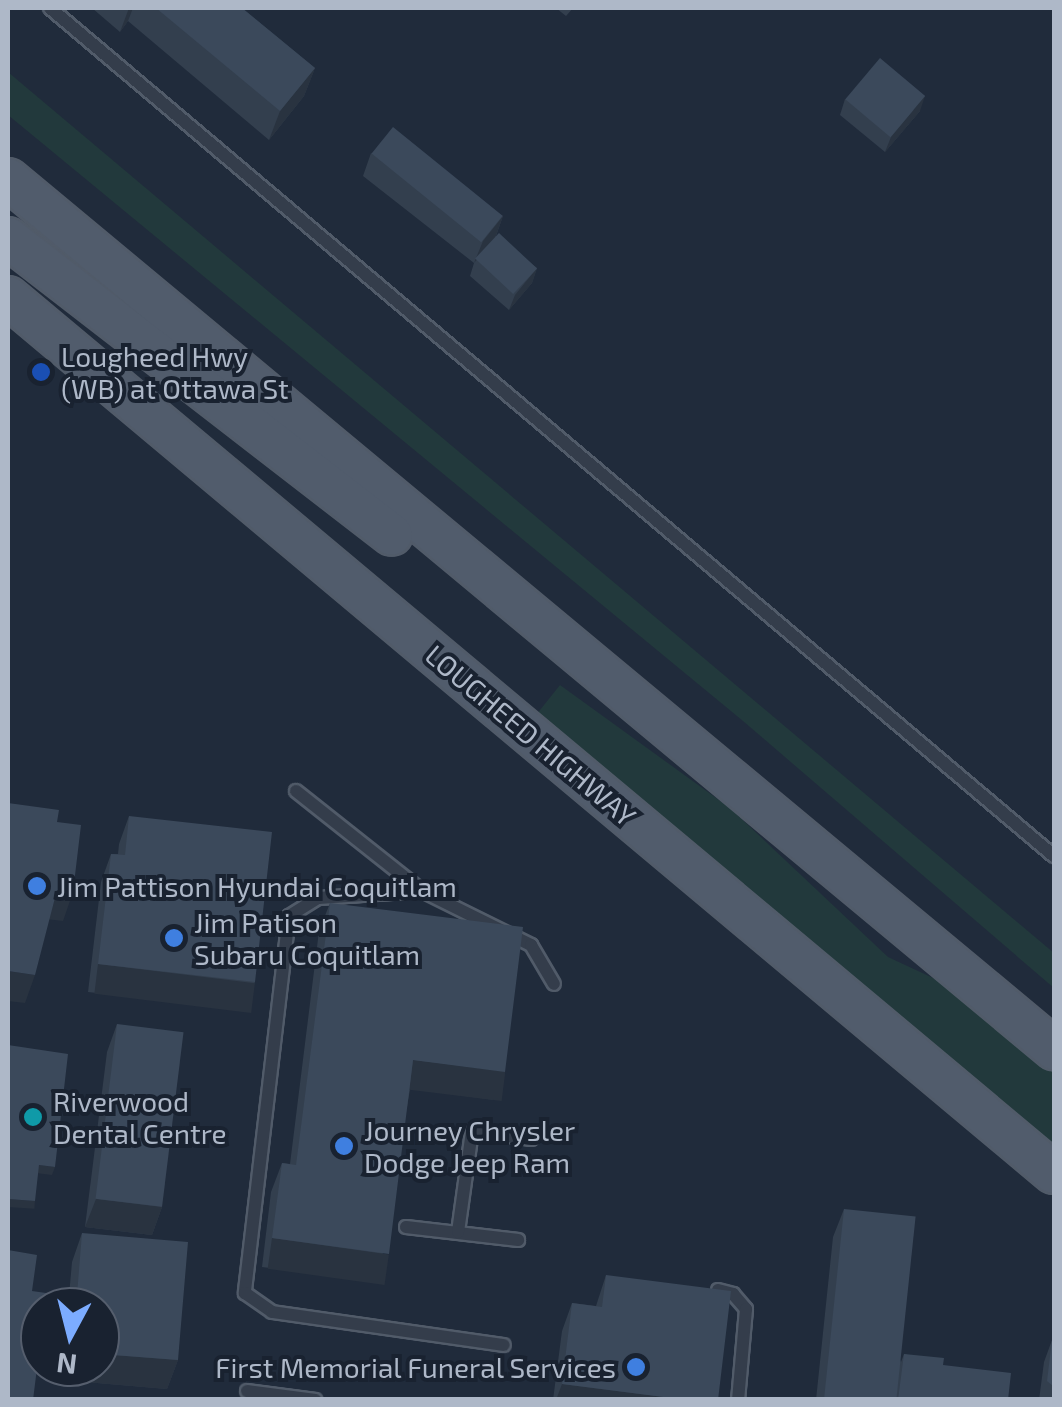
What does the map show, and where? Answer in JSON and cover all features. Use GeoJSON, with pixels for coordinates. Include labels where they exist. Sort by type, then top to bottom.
{"type":"FeatureCollection","features":[{"type":"Feature","properties":{"kind":"main road"},"geometry":{"type":"LineString","coordinates":[[8,178],[1054,1049]]}},
{"type":"Feature","properties":{"kind":"main road"},"geometry":{"type":"LineString","coordinates":[[8,238],[389,533],[542,626]]}},
{"type":"Feature","properties":{"kind":"main road","name":"LOUGHEED HIGHWAY"},"geometry":{"type":"LineString","coordinates":[[8,297],[1054,1173]]}},
{"type":"Feature","properties":{"kind":"lane"},"geometry":{"type":"LineString","coordinates":[[50,8],[1054,856]]}},
{"type":"Feature","properties":{"kind":"lane"},"geometry":{"type":"LineString","coordinates":[[296,791],[422,891],[531,946],[554,984]]}},
{"type":"Feature","properties":{"kind":"lane"},"geometry":{"type":"LineString","coordinates":[[422,891],[318,898],[289,916],[245,1293],[272,1312],[504,1345]]}},
{"type":"Feature","properties":{"kind":"lane"},"geometry":{"type":"LineString","coordinates":[[458,1232],[472,1132],[530,1139]]}},
{"type":"Feature","properties":{"kind":"lane"},"geometry":{"type":"LineString","coordinates":[[406,1227],[518,1240]]}},
{"type":"Feature","properties":{"kind":"lane"},"geometry":{"type":"LineString","coordinates":[[710,1289],[734,1294],[746,1309],[738,1400]]}},
{"type":"Feature","properties":{"kind":"lane"},"geometry":{"type":"LineString","coordinates":[[247,1391],[315,1400]]}},
{"type":"Feature","properties":{"kind":"green space"},"geometry":{"type":"Polygon","coordinates":[[[8,72],[1054,953],[1054,988],[743,721],[8,115],[8,72]]]}},
{"type":"Feature","properties":{"kind":"green space"},"geometry":{"type":"Polygon","coordinates":[[[560,685],[730,808],[888,957],[959,990],[1054,1069],[1054,1148],[536,715],[560,685]]]}},
{"type":"Feature","properties":{"kind":"building"},"geometry":{"type":"Polygon","coordinates":[[[156,8],[242,8],[315,68],[280,111],[156,8]]]}},
{"type":"Feature","properties":{"kind":"building"},"geometry":{"type":"Polygon","coordinates":[[[880,58],[925,96],[890,137],[845,99],[880,58]]]}},
{"type":"Feature","properties":{"kind":"building"},"geometry":{"type":"Polygon","coordinates":[[[393,127],[503,216],[481,242],[372,153],[393,127]]]}},
{"type":"Feature","properties":{"kind":"building"},"geometry":{"type":"Polygon","coordinates":[[[499,233],[537,268],[513,294],[475,259],[499,233]]]}},
{"type":"Feature","properties":{"kind":"building","name":"Jim Pattison Hyundai Coquitlam"},"geometry":{"type":"Polygon","coordinates":[[[8,803],[59,810],[57,822],[81,825],[73,892],[57,890],[35,975],[8,971],[8,803]]]}},
{"type":"Feature","properties":{"kind":"building","name":"Jim Patison Subaru Coquitlam"},"geometry":{"type":"Polygon","coordinates":[[[129,816],[272,832],[255,982],[98,964],[111,854],[125,855],[129,816]]]}},
{"type":"Feature","properties":{"kind":"building","name":"Journey Chrysler Dodge Jeep Ram"},"geometry":{"type":"Polygon","coordinates":[[[330,903],[523,927],[505,1072],[413,1060],[389,1254],[272,1238],[282,1163],[296,1165],[330,903]]]}},
{"type":"Feature","properties":{"kind":"building"},"geometry":{"type":"Polygon","coordinates":[[[117,1024],[184,1032],[162,1207],[96,1199],[117,1024]]]}},
{"type":"Feature","properties":{"kind":"building","name":"Riverwood Dental Centre"},"geometry":{"type":"Polygon","coordinates":[[[8,1045],[68,1054],[55,1167],[39,1165],[35,1201],[8,1199],[8,1045]]]}},
{"type":"Feature","properties":{"kind":"building"},"geometry":{"type":"Polygon","coordinates":[[[844,1209],[916,1217],[896,1400],[824,1400],[844,1209]]]}},
{"type":"Feature","properties":{"kind":"building"},"geometry":{"type":"Polygon","coordinates":[[[82,1233],[188,1242],[178,1360],[120,1356],[120,1287],[78,1287],[82,1233]]]}},
{"type":"Feature","properties":{"kind":"building"},"geometry":{"type":"Polygon","coordinates":[[[8,1250],[37,1255],[33,1287],[20,1287],[20,1387],[35,1387],[33,1400],[8,1400],[8,1250]]]}},
{"type":"Feature","properties":{"kind":"building","name":"First Memorial Funeral Services"},"geometry":{"type":"Polygon","coordinates":[[[606,1275],[731,1291],[718,1400],[687,1400],[562,1384],[572,1303],[602,1307],[606,1275]]]}},
{"type":"Feature","properties":{"kind":"building"},"geometry":{"type":"Polygon","coordinates":[[[1052,1340],[1054,1343],[1054,1387],[1047,1381],[1052,1340]]]}},
{"type":"Feature","properties":{"kind":"building"},"geometry":{"type":"Polygon","coordinates":[[[904,1354],[944,1358],[943,1365],[1011,1373],[1008,1400],[898,1400],[904,1354]]]}},
{"type":"Feature","properties":{"kind":"place","name":"Lougheed Hwy (WB) at Ottawa St"},"geometry":{"type":"Point","coordinates":[41,372]}},
{"type":"Feature","properties":{"kind":"place","name":"Jim Pattison Hyundai Coquitlam"},"geometry":{"type":"Point","coordinates":[37,886]}},
{"type":"Feature","properties":{"kind":"place","name":"Jim Patison Subaru Coquitlam"},"geometry":{"type":"Point","coordinates":[174,938]}},
{"type":"Feature","properties":{"kind":"place","name":"Riverwood Dental Centre"},"geometry":{"type":"Point","coordinates":[33,1117]}},
{"type":"Feature","properties":{"kind":"place","name":"Journey Chrysler Dodge Jeep Ram"},"geometry":{"type":"Point","coordinates":[344,1146]}},
{"type":"Feature","properties":{"kind":"place","name":"First Memorial Funeral Services"},"geometry":{"type":"Point","coordinates":[636,1367]}}]}
